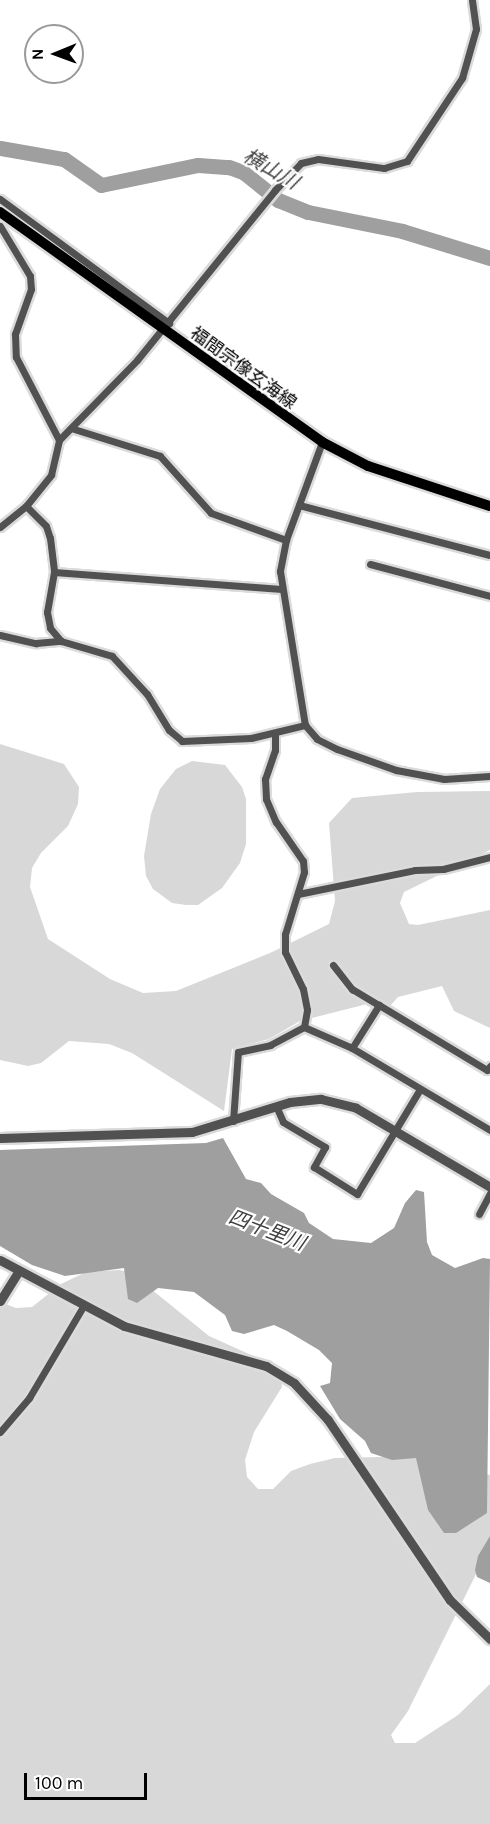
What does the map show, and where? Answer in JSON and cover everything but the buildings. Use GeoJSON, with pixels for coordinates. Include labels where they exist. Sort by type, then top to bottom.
{"type":"FeatureCollection","features":[{"type":"Feature","properties":{"kind":"main road","name":"福間宗像玄海線"},"geometry":{"type":"LineString","coordinates":[[0,212],[166,327],[322,442],[378,470],[490,506]]}},
{"type":"Feature","properties":{"kind":"street"},"geometry":{"type":"LineString","coordinates":[[59,440],[74,429],[166,327],[275,190],[302,163],[318,159],[384,168],[407,161],[462,78],[476,29],[472,0]]}},
{"type":"Feature","properties":{"kind":"street"},"geometry":{"type":"LineString","coordinates":[[0,199],[166,327]]}},
{"type":"Feature","properties":{"kind":"street"},"geometry":{"type":"LineString","coordinates":[[0,226],[30,276],[31,289],[15,334],[16,357],[59,440],[51,475],[26,506],[0,527]]}},
{"type":"Feature","properties":{"kind":"street"},"geometry":{"type":"LineString","coordinates":[[74,429],[160,456],[211,513],[286,540]]}},
{"type":"Feature","properties":{"kind":"street"},"geometry":{"type":"LineString","coordinates":[[322,442],[286,540],[280,571],[281,589],[305,725],[317,739],[337,749],[396,770],[444,779],[490,776]]}},
{"type":"Feature","properties":{"kind":"street"},"geometry":{"type":"LineString","coordinates":[[299,505],[490,555]]}},
{"type":"Feature","properties":{"kind":"street"},"geometry":{"type":"LineString","coordinates":[[26,506],[46,526],[54,572],[47,612],[50,628],[61,641]]}},
{"type":"Feature","properties":{"kind":"street"},"geometry":{"type":"LineString","coordinates":[[370,564],[490,596]]}},
{"type":"Feature","properties":{"kind":"street"},"geometry":{"type":"LineString","coordinates":[[54,572],[281,589]]}},
{"type":"Feature","properties":{"kind":"street"},"geometry":{"type":"LineString","coordinates":[[0,635],[36,643],[61,641],[112,656],[147,694],[169,730],[182,741],[275,734],[305,725]]}},
{"type":"Feature","properties":{"kind":"street"},"geometry":{"type":"LineString","coordinates":[[275,734],[274,750],[265,779],[266,799],[276,822],[303,861],[298,894],[287,924],[285,952],[303,989],[307,1010],[304,1026]]}},
{"type":"Feature","properties":{"kind":"street"},"geometry":{"type":"LineString","coordinates":[[298,894],[415,870],[443,869],[490,857]]}},
{"type":"Feature","properties":{"kind":"street"},"geometry":{"type":"LineString","coordinates":[[333,966],[352,988],[489,1069]]}},
{"type":"Feature","properties":{"kind":"street"},"geometry":{"type":"LineString","coordinates":[[352,1048],[379,1005]]}},
{"type":"Feature","properties":{"kind":"street"},"geometry":{"type":"LineString","coordinates":[[304,1026],[352,1048],[490,1130]]}},
{"type":"Feature","properties":{"kind":"street"},"geometry":{"type":"LineString","coordinates":[[233,1121],[238,1052],[270,1045],[304,1026]]}},
{"type":"Feature","properties":{"kind":"street"},"geometry":{"type":"LineString","coordinates":[[276,1106],[283,1122],[325,1148],[314,1167],[357,1194],[420,1089]]}},
{"type":"Feature","properties":{"kind":"street"},"geometry":{"type":"LineString","coordinates":[[0,1138],[192,1132],[301,1100],[331,1101],[356,1108],[490,1187]]}},
{"type":"Feature","properties":{"kind":"street"},"geometry":{"type":"LineString","coordinates":[[479,1214],[490,1193]]}},
{"type":"Feature","properties":{"kind":"street"},"geometry":{"type":"LineString","coordinates":[[0,1260],[148,1336],[266,1366],[294,1383],[328,1420],[450,1600],[490,1639]]}},
{"type":"Feature","properties":{"kind":"street"},"geometry":{"type":"LineString","coordinates":[[0,1301],[20,1270]]}},
{"type":"Feature","properties":{"kind":"street"},"geometry":{"type":"LineString","coordinates":[[0,1432],[29,1398],[84,1305]]}},
{"type":"Feature","properties":{"kind":"shaded area"},"geometry":{"type":"Polygon","coordinates":[[[0,744],[64,764],[79,787],[78,804],[68,826],[41,853],[32,868],[30,887],[48,939],[110,979],[143,993],[176,991],[270,953],[329,924],[335,901],[329,823],[352,798],[417,792],[490,791],[490,850],[404,892],[400,903],[409,924],[418,925],[490,910],[490,1028],[454,1011],[442,986],[398,997],[389,1007],[379,1001],[300,1021],[269,1039],[232,1049],[224,1111],[132,1053],[109,1044],[69,1041],[41,1063],[28,1066],[0,1060],[0,744]]]}},
{"type":"Feature","properties":{"kind":"shaded area"},"geometry":{"type":"Polygon","coordinates":[[[192,761],[225,765],[242,787],[246,799],[246,844],[240,863],[222,888],[198,905],[186,905],[172,903],[153,889],[146,876],[144,856],[151,814],[160,789],[176,769],[192,761]]]}},
{"type":"Feature","properties":{"kind":"shaded area"},"geometry":{"type":"Polygon","coordinates":[[[119,1270],[130,1272],[209,1336],[280,1368],[282,1387],[254,1432],[245,1460],[247,1477],[258,1489],[273,1489],[291,1471],[310,1464],[335,1458],[381,1457],[395,1450],[490,1475],[490,1546],[408,1711],[391,1735],[395,1743],[415,1743],[458,1715],[490,1684],[490,1824],[0,1824],[0,1302],[16,1308],[32,1307],[61,1284],[86,1272],[119,1270]]]}},
{"type":"Feature","properties":{"kind":"water","name":"四十里川"},"geometry":{"type":"Polygon","coordinates":[[[223,1138],[246,1179],[261,1183],[271,1194],[304,1213],[309,1223],[333,1239],[371,1243],[394,1228],[405,1203],[416,1190],[424,1192],[427,1242],[432,1255],[455,1268],[483,1258],[490,1259],[487,1513],[456,1533],[444,1533],[428,1510],[416,1458],[392,1460],[371,1453],[365,1441],[340,1419],[320,1386],[330,1383],[332,1363],[319,1350],[287,1331],[274,1325],[244,1334],[232,1331],[225,1315],[194,1292],[158,1288],[137,1303],[128,1299],[124,1268],[65,1276],[32,1265],[0,1246],[0,1150],[206,1143],[223,1138]]]}},
{"type":"Feature","properties":{"kind":"water"},"geometry":{"type":"Polygon","coordinates":[[[490,1536],[490,1583],[477,1577],[475,1570],[478,1556],[490,1536]]]}},
{"type":"Feature","properties":{"kind":"waterway","name":"横山川"},"geometry":{"type":"LineString","coordinates":[[0,148],[64,159],[101,185],[198,165],[229,167],[243,172],[278,200],[308,212],[402,231],[490,258]]}}]}
